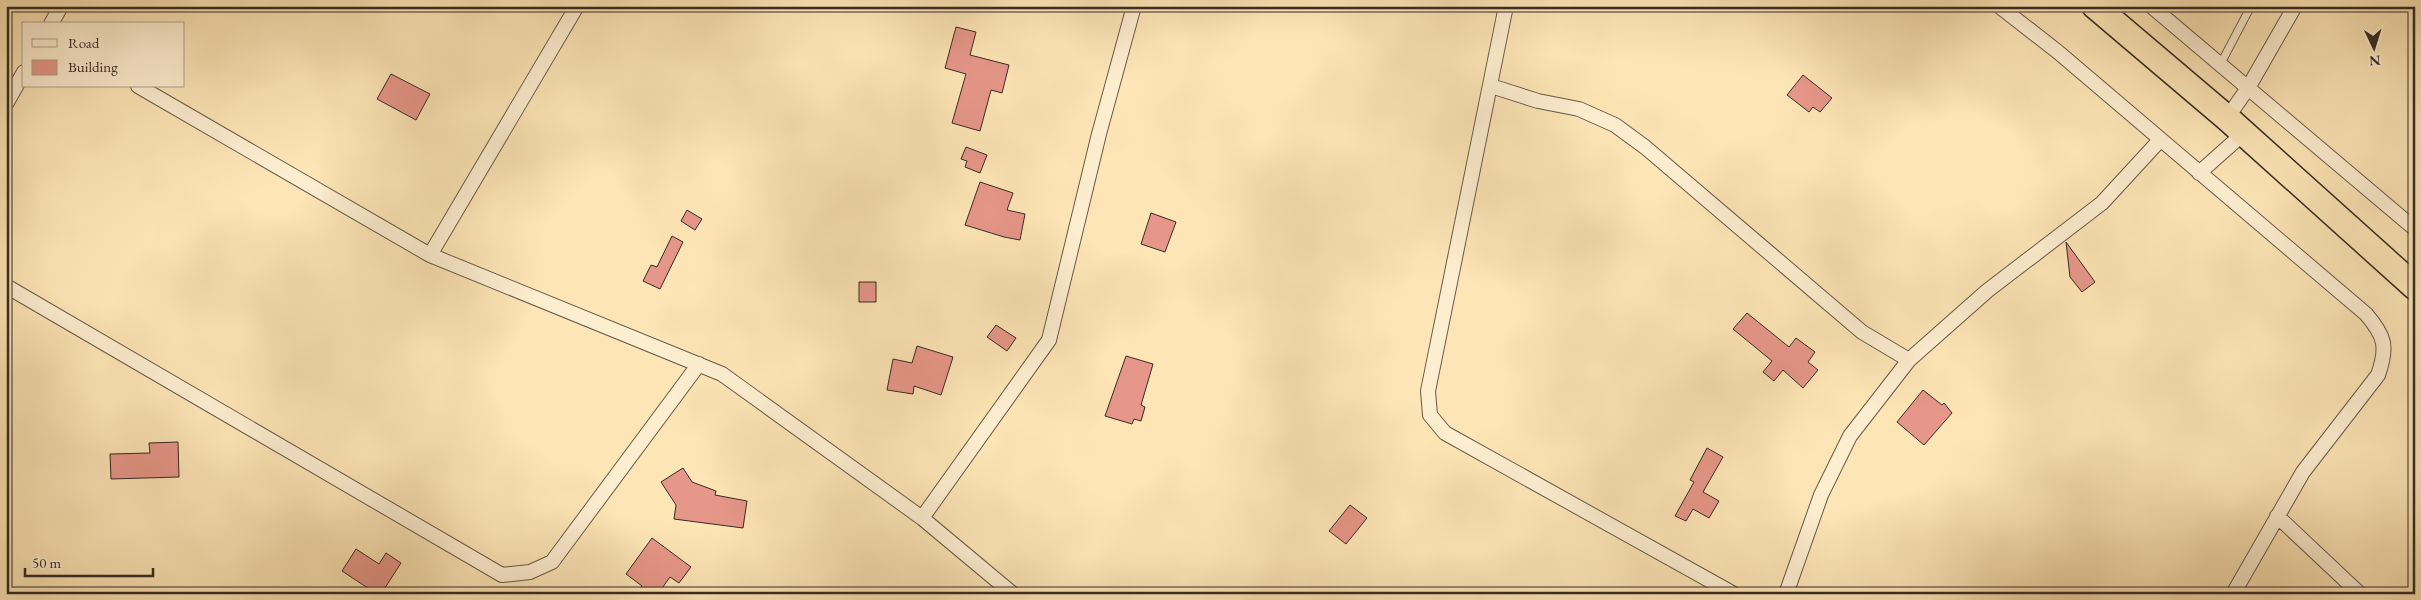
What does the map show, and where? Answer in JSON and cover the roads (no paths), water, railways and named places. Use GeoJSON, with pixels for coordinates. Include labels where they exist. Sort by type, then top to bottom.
{"type":"FeatureCollection","features":[{"type":"Feature","properties":{"kind":"highway"},"geometry":{"type":"LineString","coordinates":[[2096,6],[2235,126],[2415,287]]}},
{"type":"Feature","properties":{"kind":"street"},"geometry":{"type":"LineString","coordinates":[[52,22],[61,6]]}},
{"type":"Feature","properties":{"kind":"street"},"geometry":{"type":"LineString","coordinates":[[430,255],[577,6]]}},
{"type":"Feature","properties":{"kind":"street"},"geometry":{"type":"LineString","coordinates":[[922,518],[1049,340],[1099,134],[1134,6]]}},
{"type":"Feature","properties":{"kind":"street"},"geometry":{"type":"LineString","coordinates":[[1506,6],[1428,391],[1430,415],[1445,433],[1734,594]]}},
{"type":"Feature","properties":{"kind":"street"},"geometry":{"type":"LineString","coordinates":[[1999,6],[2058,52],[2366,314],[2380,330],[2384,343],[2384,359],[2378,375],[2303,472],[2233,594]]}},
{"type":"Feature","properties":{"kind":"street"},"geometry":{"type":"LineString","coordinates":[[2150,6],[2415,229]]}},
{"type":"Feature","properties":{"kind":"street"},"geometry":{"type":"LineString","coordinates":[[2199,173],[2235,126],[2248,88],[2294,6]]}},
{"type":"Feature","properties":{"kind":"street"},"geometry":{"type":"LineString","coordinates":[[6,104],[22,76]]}},
{"type":"Feature","properties":{"kind":"street"},"geometry":{"type":"LineString","coordinates":[[1491,86],[1538,101],[1579,109],[1616,125],[1645,147],[1862,332],[1909,360]]}},
{"type":"Feature","properties":{"kind":"street"},"geometry":{"type":"LineString","coordinates":[[141,88],[430,255],[722,374],[922,518],[1014,594]]}},
{"type":"Feature","properties":{"kind":"street"},"geometry":{"type":"LineString","coordinates":[[1786,594],[1821,495],[1850,436],[1909,360],[1986,291],[2102,203],[2160,140]]}},
{"type":"Feature","properties":{"kind":"street"},"geometry":{"type":"LineString","coordinates":[[6,286],[502,575],[530,572],[552,562],[699,364]]}},
{"type":"Feature","properties":{"kind":"street"},"geometry":{"type":"LineString","coordinates":[[2277,516],[2360,594]]}},
{"type":"Feature","properties":{"kind":"lane"},"geometry":{"type":"LineString","coordinates":[[2220,65],[2251,6]]}}]}
